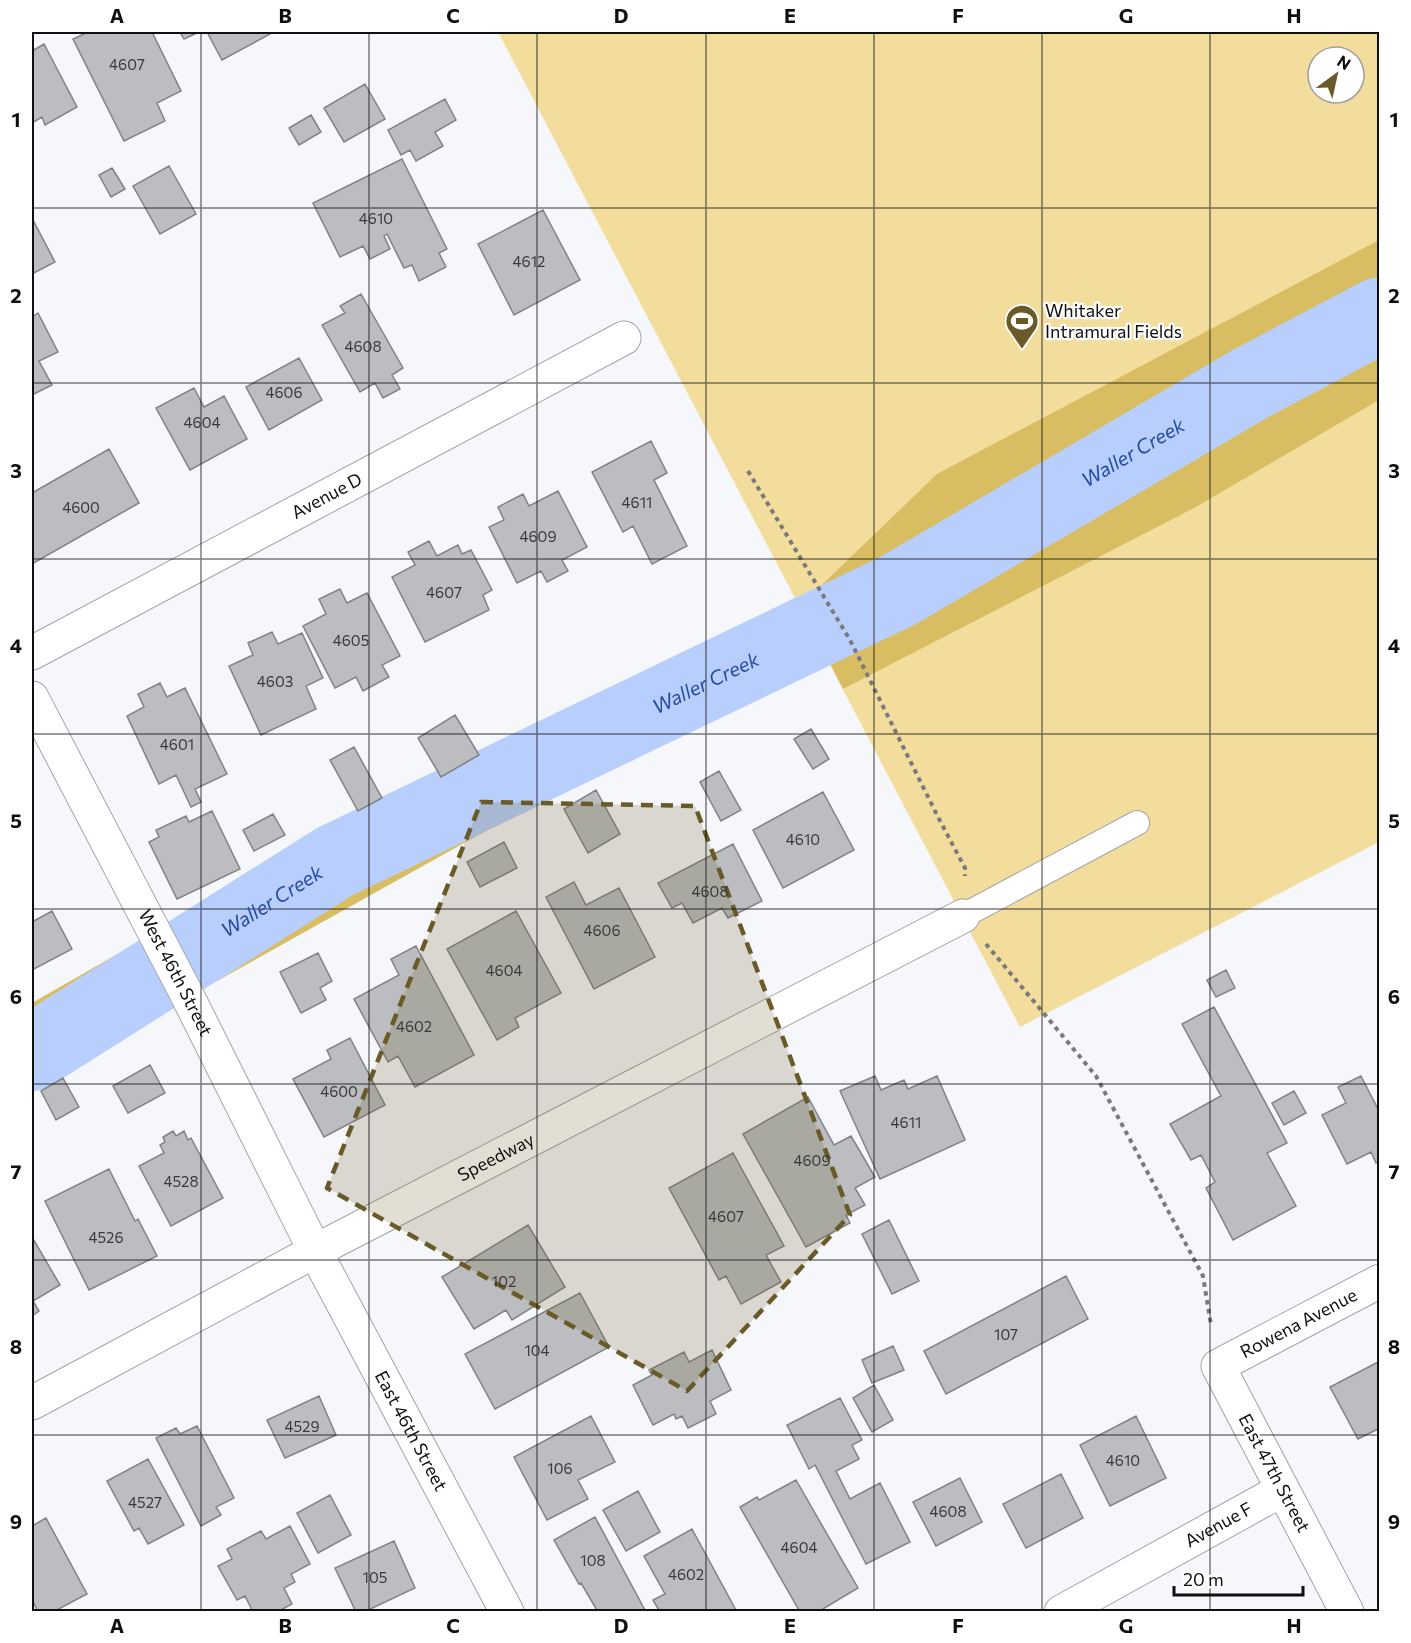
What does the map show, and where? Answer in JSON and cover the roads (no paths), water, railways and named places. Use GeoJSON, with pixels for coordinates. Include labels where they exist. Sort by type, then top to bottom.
{"type":"FeatureCollection","features":[{"type":"Feature","properties":{"kind":"street","name":"Avenue D"},"geometry":{"type":"LineString","coordinates":[[32,652],[624,338]]}},
{"type":"Feature","properties":{"kind":"street","name":"West 46th Street"},"geometry":{"type":"LineString","coordinates":[[32,698],[185,990],[315,1251]]}},
{"type":"Feature","properties":{"kind":"street","name":"Speedway"},"geometry":{"type":"LineString","coordinates":[[32,1403],[315,1251],[963,916]]}},
{"type":"Feature","properties":{"kind":"street","name":"East 46th Street"},"geometry":{"type":"LineString","coordinates":[[315,1251],[507,1611]]}},
{"type":"Feature","properties":{"kind":"street","name":"Rowena Avenue"},"geometry":{"type":"LineString","coordinates":[[1218,1366],[1380,1281]]}},
{"type":"Feature","properties":{"kind":"street","name":"East 47th Street"},"geometry":{"type":"LineString","coordinates":[[1218,1366],[1347,1611]]}},
{"type":"Feature","properties":{"kind":"street","name":"Avenue F"},"geometry":{"type":"LineString","coordinates":[[1061,1611],[1282,1490]]}},
{"type":"Feature","properties":{"kind":"lane"},"geometry":{"type":"LineString","coordinates":[[963,916],[1137,823]]}},
{"type":"Feature","properties":{"kind":"waterway","name":"Waller Creek"},"geometry":{"type":"LineString","coordinates":[[32,1053],[334,862],[899,590],[1248,385],[1380,315]]}},
{"type":"Feature","properties":{"kind":"place","name":"Whitaker Intramural Fields"},"geometry":{"type":"Point","coordinates":[1022,350]}}]}
